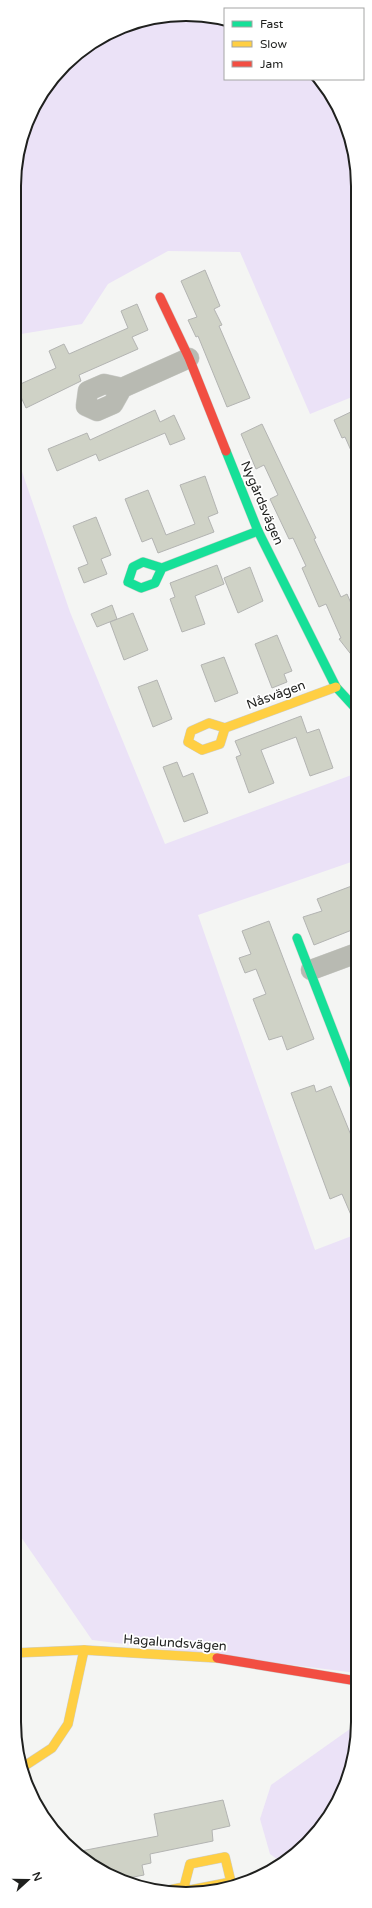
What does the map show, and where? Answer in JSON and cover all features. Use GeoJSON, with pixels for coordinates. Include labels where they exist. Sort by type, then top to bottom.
{"type":"FeatureCollection","features":[{"type":"Feature","properties":{"kind":"street","name":"Nygårdsvägen"},"geometry":{"type":"LineString","coordinates":[[160,297],[188,358],[258,531],[336,687],[351,703]]}},
{"type":"Feature","properties":{"kind":"street"},"geometry":{"type":"LineString","coordinates":[[122,388],[188,358]]}},
{"type":"Feature","properties":{"kind":"street"},"geometry":{"type":"LineString","coordinates":[[162,568],[258,531]]}},
{"type":"Feature","properties":{"kind":"street","name":"Nåsvägen"},"geometry":{"type":"LineString","coordinates":[[225,728],[336,687]]}},
{"type":"Feature","properties":{"kind":"street"},"geometry":{"type":"LineString","coordinates":[[298,938],[351,1077]]}},
{"type":"Feature","properties":{"kind":"street"},"geometry":{"type":"LineString","coordinates":[[311,970],[351,955]]}},
{"type":"Feature","properties":{"kind":"street"},"geometry":{"type":"LineString","coordinates":[[27,1764],[52,1748],[68,1724],[84,1650]]}},
{"type":"Feature","properties":{"kind":"street","name":"Hagalundsvägen"},"geometry":{"type":"LineString","coordinates":[[21,1653],[84,1650],[207,1656],[351,1680]]}},
{"type":"Feature","properties":{"kind":"street"},"geometry":{"type":"LineString","coordinates":[[184,1887],[190,1864],[225,1857],[231,1881]]}},
{"type":"Feature","properties":{"kind":"shaded area"},"geometry":{"type":"Polygon","coordinates":[[[197,21],[224,26],[224,80],[312,80],[323,94],[334,113],[342,133],[350,164],[351,397],[310,414],[240,252],[168,251],[108,284],[82,324],[21,334],[22,164],[30,133],[38,113],[49,94],[69,69],[94,49],[113,38],[133,30],[164,22],[197,21]]]}},
{"type":"Feature","properties":{"kind":"shaded area"},"geometry":{"type":"Polygon","coordinates":[[[21,469],[70,612],[165,844],[351,775],[351,862],[198,915],[315,1250],[351,1236],[351,1672],[92,1640],[21,1537],[21,469]]]}},
{"type":"Feature","properties":{"kind":"shaded area"},"geometry":{"type":"Polygon","coordinates":[[[351,1728],[350,1744],[345,1765],[334,1795],[329,1804],[303,1839],[277,1859],[270,1854],[260,1819],[271,1785],[351,1728]]]}},
{"type":"Feature","properties":{"kind":"building"},"geometry":{"type":"Polygon","coordinates":[[[205,270],[220,306],[214,309],[222,325],[219,326],[250,398],[227,407],[198,336],[196,337],[188,320],[197,317],[181,281],[205,270]]]}},
{"type":"Feature","properties":{"kind":"building"},"geometry":{"type":"Polygon","coordinates":[[[137,304],[148,330],[132,337],[138,349],[79,375],[81,381],[26,408],[21,397],[21,384],[56,368],[49,351],[64,344],[69,354],[128,328],[121,311],[137,304]]]}},
{"type":"Feature","properties":{"kind":"building"},"geometry":{"type":"Polygon","coordinates":[[[155,410],[160,422],[174,415],[185,439],[170,445],[165,433],[99,461],[96,454],[57,471],[48,449],[87,433],[90,440],[155,410]]]}},
{"type":"Feature","properties":{"kind":"building"},"geometry":{"type":"Polygon","coordinates":[[[351,412],[351,450],[345,437],[342,438],[334,420],[351,412]]]}},
{"type":"Feature","properties":{"kind":"building"},"geometry":{"type":"Polygon","coordinates":[[[262,424],[316,538],[314,539],[341,597],[347,594],[351,603],[351,654],[339,639],[341,638],[326,604],[319,607],[302,568],[306,566],[293,538],[289,539],[270,499],[278,495],[264,465],[256,469],[241,434],[262,424]]]}},
{"type":"Feature","properties":{"kind":"building"},"geometry":{"type":"Polygon","coordinates":[[[205,476],[218,513],[208,517],[214,532],[158,553],[152,538],[142,542],[125,499],[148,490],[166,535],[195,524],[180,485],[205,476]]]}},
{"type":"Feature","properties":{"kind":"building"},"geometry":{"type":"Polygon","coordinates":[[[96,517],[111,555],[101,559],[107,574],[84,583],[78,568],[88,564],[73,526],[96,517]]]}},
{"type":"Feature","properties":{"kind":"building"},"geometry":{"type":"Polygon","coordinates":[[[217,565],[224,584],[195,596],[205,624],[182,632],[170,599],[175,597],[170,583],[217,565]]]}},
{"type":"Feature","properties":{"kind":"building"},"geometry":{"type":"Polygon","coordinates":[[[250,567],[263,601],[238,613],[224,578],[250,567]]]}},
{"type":"Feature","properties":{"kind":"building"},"geometry":{"type":"Polygon","coordinates":[[[112,605],[117,619],[97,627],[91,614],[112,605]]]}},
{"type":"Feature","properties":{"kind":"building"},"geometry":{"type":"Polygon","coordinates":[[[133,613],[148,650],[124,660],[110,622],[133,613]]]}},
{"type":"Feature","properties":{"kind":"building"},"geometry":{"type":"Polygon","coordinates":[[[277,635],[292,671],[284,674],[287,682],[272,688],[255,644],[277,635]]]}},
{"type":"Feature","properties":{"kind":"building"},"geometry":{"type":"Polygon","coordinates":[[[224,657],[238,693],[215,702],[201,665],[224,657]]]}},
{"type":"Feature","properties":{"kind":"building"},"geometry":{"type":"Polygon","coordinates":[[[157,680],[172,719],[153,727],[138,687],[157,680]]]}},
{"type":"Feature","properties":{"kind":"building"},"geometry":{"type":"Polygon","coordinates":[[[301,716],[307,733],[319,729],[333,768],[310,776],[296,737],[261,750],[274,783],[249,793],[236,757],[241,755],[235,741],[301,716]]]}},
{"type":"Feature","properties":{"kind":"building"},"geometry":{"type":"Polygon","coordinates":[[[177,762],[183,777],[193,773],[208,813],[184,822],[163,767],[177,762]]]}},
{"type":"Feature","properties":{"kind":"building"},"geometry":{"type":"Polygon","coordinates":[[[351,886],[351,930],[314,945],[303,917],[322,911],[317,899],[351,886]]]}},
{"type":"Feature","properties":{"kind":"building"},"geometry":{"type":"Polygon","coordinates":[[[269,921],[314,1039],[287,1050],[282,1036],[269,1040],[253,999],[266,994],[256,969],[245,973],[239,958],[251,954],[242,931],[269,921]]]}},
{"type":"Feature","properties":{"kind":"building"},"geometry":{"type":"Polygon","coordinates":[[[314,1085],[316,1092],[331,1086],[351,1135],[351,1215],[342,1194],[330,1199],[291,1093],[314,1085]]]}},
{"type":"Feature","properties":{"kind":"building"},"geometry":{"type":"Polygon","coordinates":[[[223,1800],[230,1826],[212,1830],[213,1841],[150,1854],[151,1863],[142,1865],[144,1875],[131,1877],[103,1865],[83,1851],[158,1836],[154,1814],[223,1800]]]}},
{"type":"Feature","properties":{"kind":"traffic: fast"},"geometry":{"type":"LineString","coordinates":[[226,451],[258,531],[336,687],[351,703]]}},
{"type":"Feature","properties":{"kind":"traffic: fast"},"geometry":{"type":"LineString","coordinates":[[162,568],[155,583],[141,588],[128,582],[133,567],[143,562],[162,568],[258,531]]}},
{"type":"Feature","properties":{"kind":"traffic: fast"},"geometry":{"type":"LineString","coordinates":[[297,938],[351,1078]]}},
{"type":"Feature","properties":{"kind":"traffic: slow"},"geometry":{"type":"LineString","coordinates":[[225,728],[209,723],[191,731],[188,742],[202,750],[220,744],[225,728],[336,687]]}},
{"type":"Feature","properties":{"kind":"traffic: slow"},"geometry":{"type":"LineString","coordinates":[[21,1653],[84,1650],[217,1658]]}},
{"type":"Feature","properties":{"kind":"traffic: slow"},"geometry":{"type":"LineString","coordinates":[[27,1764],[52,1748],[68,1724],[84,1650]]}},
{"type":"Feature","properties":{"kind":"traffic: slow"},"geometry":{"type":"LineString","coordinates":[[184,1887],[190,1864],[225,1857],[231,1881]]}},
{"type":"Feature","properties":{"kind":"traffic: jam"},"geometry":{"type":"LineString","coordinates":[[160,297],[189,358],[226,451]]}},
{"type":"Feature","properties":{"kind":"traffic: jam"},"geometry":{"type":"LineString","coordinates":[[217,1658],[351,1680]]}}]}
